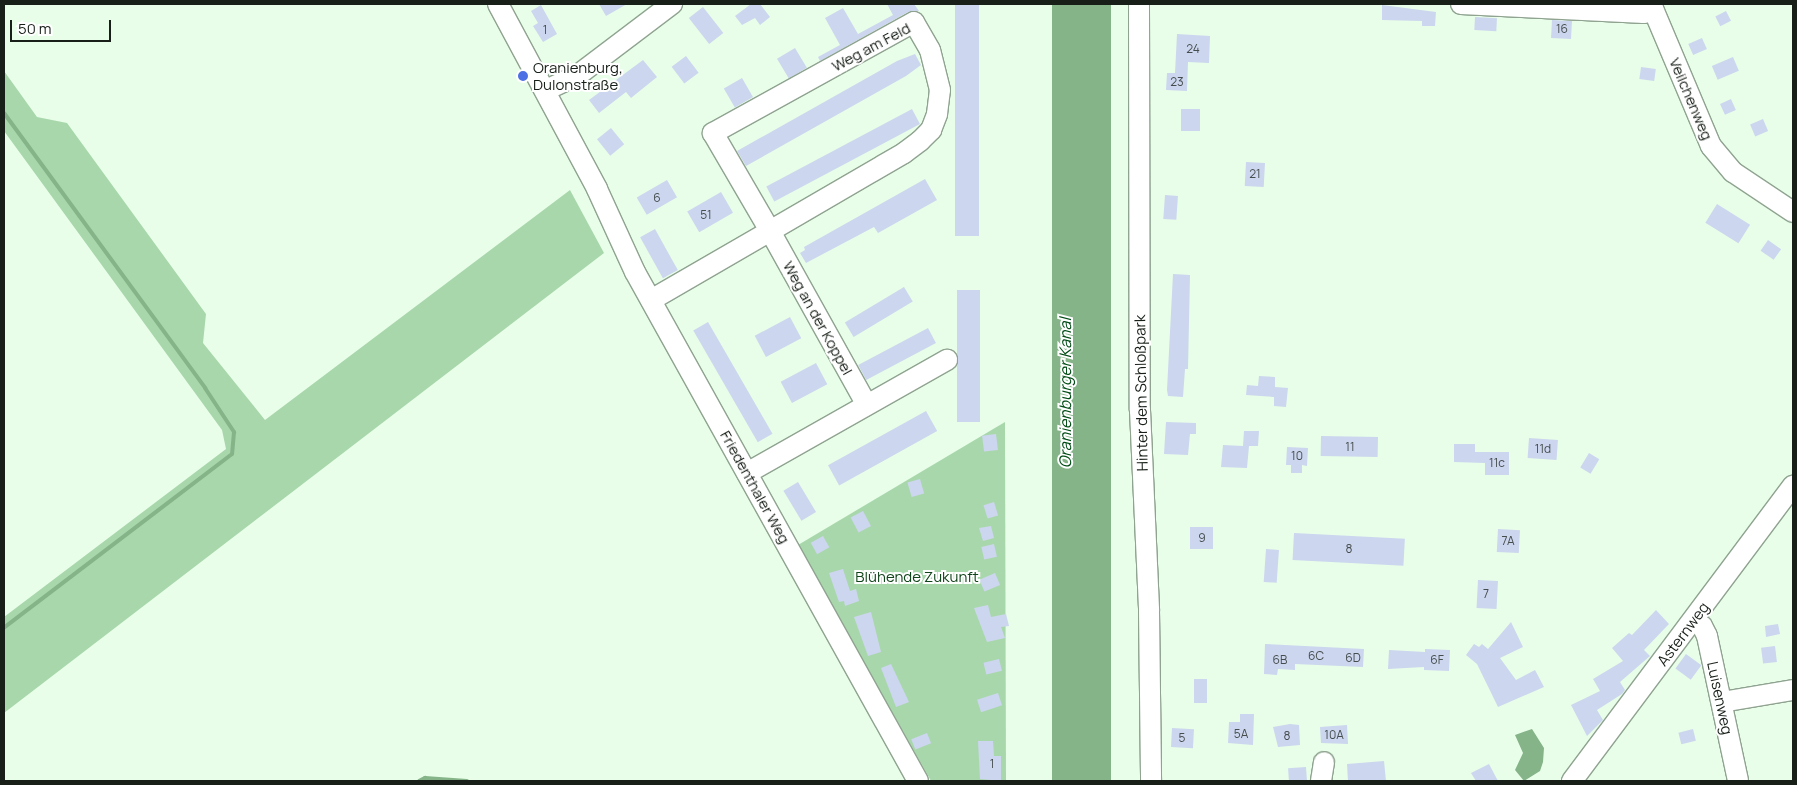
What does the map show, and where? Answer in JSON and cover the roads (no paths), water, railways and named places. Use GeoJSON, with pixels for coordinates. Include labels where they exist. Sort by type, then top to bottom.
{"type":"FeatureCollection","features":[{"type":"Feature","properties":{"kind":"street","name":"Friedenthaler Weg"},"geometry":{"type":"LineString","coordinates":[[498,4],[546,90],[597,189],[650,300],[918,781]]}},
{"type":"Feature","properties":{"kind":"street"},"geometry":{"type":"LineString","coordinates":[[546,90],[578,75],[672,4]]}},
{"type":"Feature","properties":{"kind":"street","name":"Hinter dem Schloßpark"},"geometry":{"type":"LineString","coordinates":[[1139,4],[1140,410],[1149,612],[1151,781]]}},
{"type":"Feature","properties":{"kind":"street","name":"Veilchenweg"},"geometry":{"type":"LineString","coordinates":[[1461,4],[1644,12],[1653,7],[1711,146],[1734,172],[1793,212]]}},
{"type":"Feature","properties":{"kind":"street","name":"Weg am Feld"},"geometry":{"type":"LineString","coordinates":[[650,300],[770,231],[904,153],[930,130],[937,114],[940,90],[930,50],[914,22],[713,133],[770,231]]}},
{"type":"Feature","properties":{"kind":"street","name":"Weg an der Koppel"},"geometry":{"type":"LineString","coordinates":[[770,231],[867,405]]}},
{"type":"Feature","properties":{"kind":"street"},"geometry":{"type":"LineString","coordinates":[[747,473],[947,360]]}},
{"type":"Feature","properties":{"kind":"street","name":"Asternweg"},"geometry":{"type":"LineString","coordinates":[[1572,781],[1793,486]]}},
{"type":"Feature","properties":{"kind":"street","name":"Luisenweg"},"geometry":{"type":"LineString","coordinates":[[1693,621],[1706,636],[1738,781]]}},
{"type":"Feature","properties":{"kind":"street"},"geometry":{"type":"LineString","coordinates":[[1722,702],[1793,690]]}},
{"type":"Feature","properties":{"kind":"water","name":"Oranienburger Kanal"},"geometry":{"type":"Polygon","coordinates":[[[1052,4],[1111,4],[1111,781],[1052,781],[1052,4]]]}},
{"type":"Feature","properties":{"kind":"water"},"geometry":{"type":"Polygon","coordinates":[[[1532,729],[1544,748],[1543,762],[1540,771],[1524,781],[1515,770],[1523,753],[1515,735],[1532,729]]]}},
{"type":"Feature","properties":{"kind":"waterway"},"geometry":{"type":"LineString","coordinates":[[4,113],[205,388],[234,432],[232,454],[4,628]]}},
{"type":"Feature","properties":{"kind":"waterway"},"geometry":{"type":"LineString","coordinates":[[419,781],[425,778],[467,781]]}},
{"type":"Feature","properties":{"kind":"place","name":"Oranienburg, Dulonstraße"},"geometry":{"type":"Point","coordinates":[523,76]}},
{"type":"Feature","properties":{"kind":"park label","name":"Blühende Zukunft"},"geometry":{"type":"Point","coordinates":[917,577]}}]}
